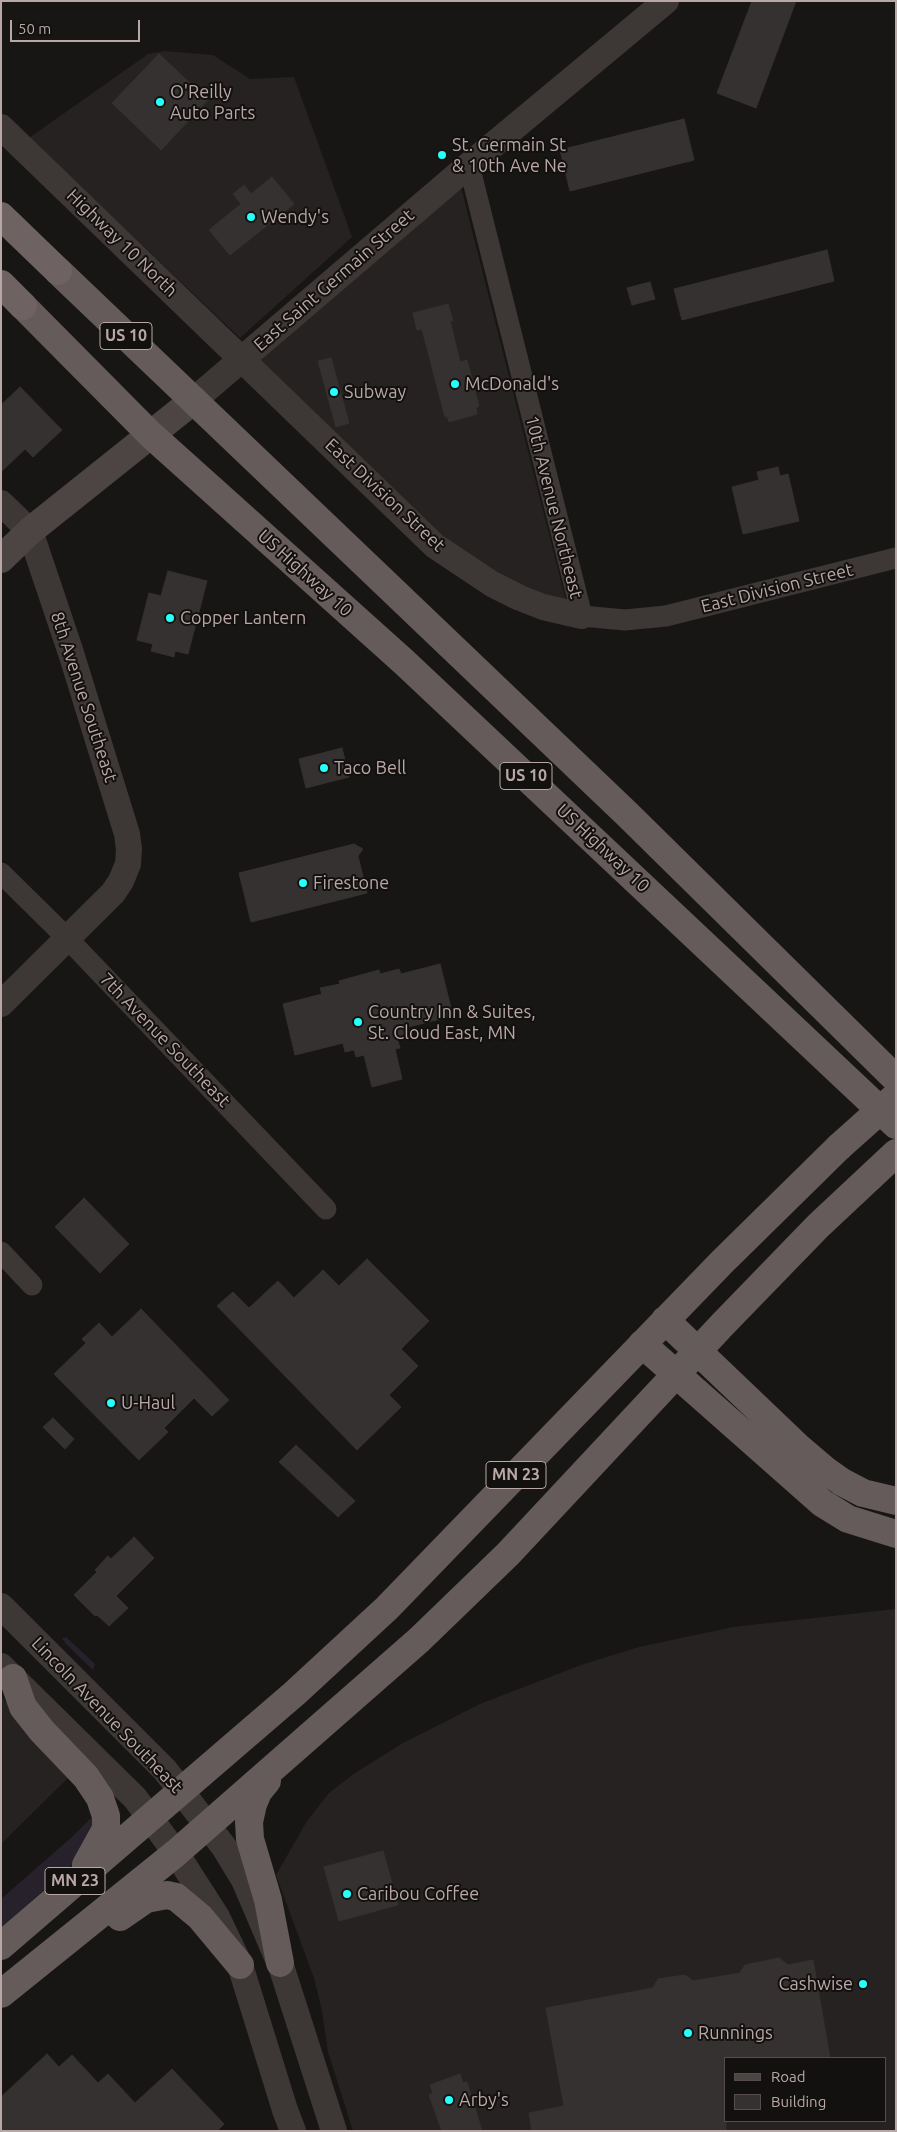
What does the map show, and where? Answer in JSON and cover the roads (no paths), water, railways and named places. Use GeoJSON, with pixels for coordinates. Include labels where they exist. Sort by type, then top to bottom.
{"type":"FeatureCollection","features":[{"type":"Feature","properties":{"kind":"highway","name":"US 10"},"geometry":{"type":"LineString","coordinates":[[1,216],[627,814],[896,1079]]}},
{"type":"Feature","properties":{"kind":"highway","name":"US 10"},"geometry":{"type":"LineString","coordinates":[[1,284],[150,434]]}},
{"type":"Feature","properties":{"kind":"highway","name":"US Highway 10"},"geometry":{"type":"LineString","coordinates":[[150,434],[404,662],[896,1125]]}},
{"type":"Feature","properties":{"kind":"highway","name":"MN 23"},"geometry":{"type":"LineString","coordinates":[[1,1946],[182,1791],[388,1608],[642,1344],[839,1147],[896,1096]]}},
{"type":"Feature","properties":{"kind":"highway","name":"MN 23"},"geometry":{"type":"LineString","coordinates":[[1,1995],[176,1853],[420,1640],[496,1566],[818,1226],[896,1153]]}},
{"type":"Feature","properties":{"kind":"highway"},"geometry":{"type":"LineString","coordinates":[[666,1320],[798,1447],[825,1470],[863,1493],[896,1501]]}},
{"type":"Feature","properties":{"kind":"highway"},"geometry":{"type":"LineString","coordinates":[[642,1344],[822,1503],[848,1519],[896,1534]]}},
{"type":"Feature","properties":{"kind":"highway"},"geometry":{"type":"LineString","coordinates":[[7,1672],[23,1706],[42,1731],[86,1777],[100,1798],[106,1816],[106,1829],[81,1876]]}},
{"type":"Feature","properties":{"kind":"highway"},"geometry":{"type":"LineString","coordinates":[[280,1964],[268,1900],[250,1839],[249,1822],[258,1792],[287,1756]]}},
{"type":"Feature","properties":{"kind":"highway"},"geometry":{"type":"LineString","coordinates":[[1,1995],[39,1981],[137,1904],[156,1896],[176,1897],[200,1917],[240,1965]]}},
{"type":"Feature","properties":{"kind":"main road","name":"East Saint Germain Street"},"geometry":{"type":"LineString","coordinates":[[1,559],[30,531],[194,400]]}},
{"type":"Feature","properties":{"kind":"street","name":"East Saint Germain Street"},"geometry":{"type":"LineString","coordinates":[[194,400],[468,165],[666,1]]}},
{"type":"Feature","properties":{"kind":"street","name":"Highway 10 North"},"geometry":{"type":"LineString","coordinates":[[1,127],[242,359]]}},
{"type":"Feature","properties":{"kind":"street","name":"10th Avenue Northeast"},"geometry":{"type":"LineString","coordinates":[[468,165],[582,616]]}},
{"type":"Feature","properties":{"kind":"street","name":"East Division Street"},"geometry":{"type":"LineString","coordinates":[[242,359],[435,546],[492,584],[543,607],[582,616],[625,620],[666,616],[896,558]]}},
{"type":"Feature","properties":{"kind":"street"},"geometry":{"type":"LineString","coordinates":[[1,503],[30,531]]}},
{"type":"Feature","properties":{"kind":"street","name":"8th Avenue Southeast"},"geometry":{"type":"LineString","coordinates":[[30,531],[128,834],[128,864],[121,881],[67,938]]}},
{"type":"Feature","properties":{"kind":"street","name":"7th Avenue Southeast"},"geometry":{"type":"LineString","coordinates":[[1,873],[67,938],[326,1209]]}},
{"type":"Feature","properties":{"kind":"street"},"geometry":{"type":"LineString","coordinates":[[1,1004],[67,938]]}},
{"type":"Feature","properties":{"kind":"street"},"geometry":{"type":"LineString","coordinates":[[1,1252],[32,1285]]}},
{"type":"Feature","properties":{"kind":"street","name":"Lincoln Avenue Southeast"},"geometry":{"type":"LineString","coordinates":[[1,1606],[165,1770],[209,1825],[244,1880],[280,1964],[334,2131]]}},
{"type":"Feature","properties":{"kind":"street"},"geometry":{"type":"LineString","coordinates":[[7,1672],[135,1798],[176,1853],[217,1917],[240,1965],[293,2131]]}},
{"type":"Feature","properties":{"kind":"place","name":"O'Reilly Auto Parts"},"geometry":{"type":"Point","coordinates":[160,102]}},
{"type":"Feature","properties":{"kind":"place","name":"St. Germain St & 10th Ave Ne"},"geometry":{"type":"Point","coordinates":[442,155]}},
{"type":"Feature","properties":{"kind":"place","name":"Wendy's"},"geometry":{"type":"Point","coordinates":[251,217]}},
{"type":"Feature","properties":{"kind":"place","name":"McDonald's"},"geometry":{"type":"Point","coordinates":[455,384]}},
{"type":"Feature","properties":{"kind":"place","name":"Subway"},"geometry":{"type":"Point","coordinates":[334,392]}},
{"type":"Feature","properties":{"kind":"place","name":"Copper Lantern"},"geometry":{"type":"Point","coordinates":[170,618]}},
{"type":"Feature","properties":{"kind":"place","name":"Taco Bell"},"geometry":{"type":"Point","coordinates":[324,768]}},
{"type":"Feature","properties":{"kind":"place","name":"Firestone"},"geometry":{"type":"Point","coordinates":[303,883]}},
{"type":"Feature","properties":{"kind":"place","name":"Country Inn & Suites, St. Cloud East, MN"},"geometry":{"type":"Point","coordinates":[358,1022]}},
{"type":"Feature","properties":{"kind":"place","name":"U-Haul"},"geometry":{"type":"Point","coordinates":[111,1403]}},
{"type":"Feature","properties":{"kind":"place","name":"Caribou Coffee"},"geometry":{"type":"Point","coordinates":[347,1894]}},
{"type":"Feature","properties":{"kind":"place","name":"Cashwise"},"geometry":{"type":"Point","coordinates":[863,1984]}},
{"type":"Feature","properties":{"kind":"place","name":"Runnings"},"geometry":{"type":"Point","coordinates":[688,2033]}},
{"type":"Feature","properties":{"kind":"place","name":"Arby's"},"geometry":{"type":"Point","coordinates":[449,2100]}}]}
